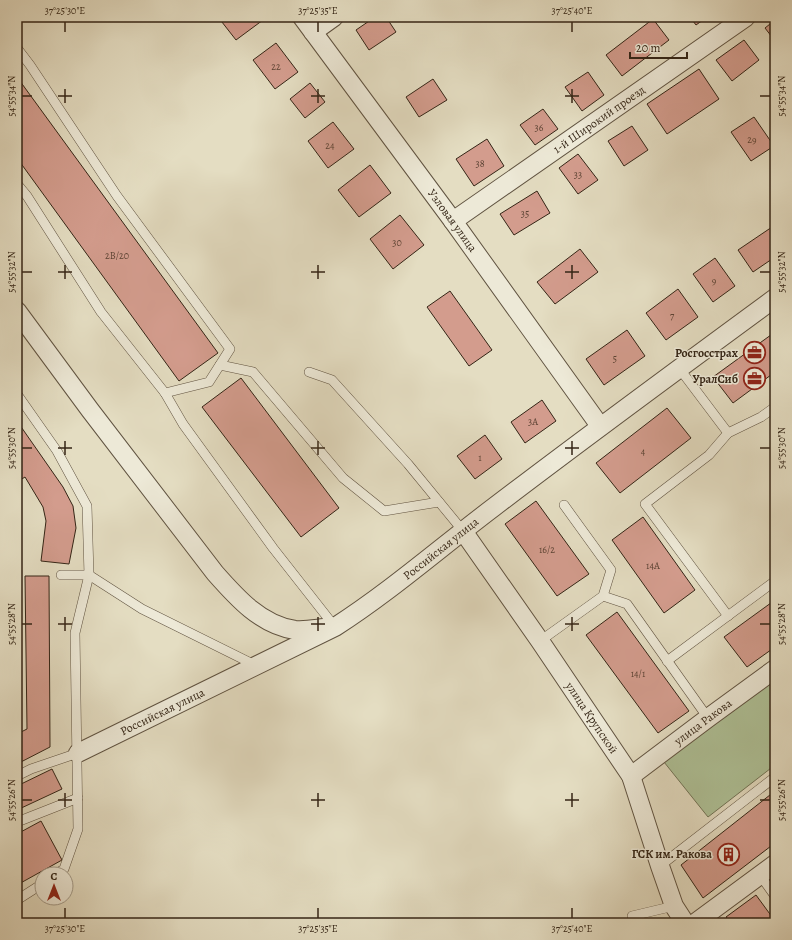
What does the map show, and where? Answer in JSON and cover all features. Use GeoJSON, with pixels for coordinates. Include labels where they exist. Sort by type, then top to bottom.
{"type":"FeatureCollection","features":[{"type":"Feature","properties":{"kind":"street","name":"Узловая улица"},"geometry":{"type":"LineString","coordinates":[[302,17],[453,221],[600,426]]}},
{"type":"Feature","properties":{"kind":"street"},"geometry":{"type":"LineString","coordinates":[[313,32],[334,17]]}},
{"type":"Feature","properties":{"kind":"street","name":"1-й Широкий проезд"},"geometry":{"type":"LineString","coordinates":[[453,221],[746,17]]}},
{"type":"Feature","properties":{"kind":"street","name":"Российская улица"},"geometry":{"type":"LineString","coordinates":[[78,753],[335,627],[367,606],[600,426],[775,298]]}},
{"type":"Feature","properties":{"kind":"street"},"geometry":{"type":"LineString","coordinates":[[17,311],[90,410],[215,573],[236,597],[257,614],[278,625],[296,630],[335,627]]}},
{"type":"Feature","properties":{"kind":"street","name":"улица Крупской"},"geometry":{"type":"LineString","coordinates":[[463,531],[540,641],[631,776],[674,906],[685,923]]}},
{"type":"Feature","properties":{"kind":"street","name":"улица Ракова"},"geometry":{"type":"LineString","coordinates":[[631,776],[775,669]]}},
{"type":"Feature","properties":{"kind":"street"},"geometry":{"type":"LineString","coordinates":[[695,923],[775,864]]}},
{"type":"Feature","properties":{"kind":"lane"},"geometry":{"type":"LineString","coordinates":[[17,48],[30,65],[117,196],[230,349],[210,382],[165,393]]}},
{"type":"Feature","properties":{"kind":"lane"},"geometry":{"type":"LineString","coordinates":[[17,184],[27,196],[101,312],[165,393],[183,424],[273,548],[335,627]]}},
{"type":"Feature","properties":{"kind":"lane"},"geometry":{"type":"LineString","coordinates":[[220,365],[254,372],[343,478],[384,511],[439,502]]}},
{"type":"Feature","properties":{"kind":"lane"},"geometry":{"type":"LineString","coordinates":[[679,368],[728,433]]}},
{"type":"Feature","properties":{"kind":"lane"},"geometry":{"type":"LineString","coordinates":[[309,372],[332,380],[408,464],[463,531]]}},
{"type":"Feature","properties":{"kind":"lane"},"geometry":{"type":"LineString","coordinates":[[17,394],[57,451],[87,506],[89,575],[75,633],[78,829],[65,866]]}},
{"type":"Feature","properties":{"kind":"lane"},"geometry":{"type":"LineString","coordinates":[[728,616],[644,504],[709,455],[728,433],[761,417],[775,406]]}},
{"type":"Feature","properties":{"kind":"lane"},"geometry":{"type":"LineString","coordinates":[[540,641],[603,596],[612,570],[564,505]]}},
{"type":"Feature","properties":{"kind":"lane"},"geometry":{"type":"LineString","coordinates":[[61,575],[89,575],[142,609],[257,666]]}},
{"type":"Feature","properties":{"kind":"lane"},"geometry":{"type":"LineString","coordinates":[[667,661],[775,581]]}},
{"type":"Feature","properties":{"kind":"lane"},"geometry":{"type":"LineString","coordinates":[[603,596],[627,604],[708,718]]}},
{"type":"Feature","properties":{"kind":"lane"},"geometry":{"type":"LineString","coordinates":[[17,776],[31,769],[78,753]]}},
{"type":"Feature","properties":{"kind":"lane"},"geometry":{"type":"LineString","coordinates":[[660,866],[775,777]]}},
{"type":"Feature","properties":{"kind":"lane"},"geometry":{"type":"LineString","coordinates":[[17,822],[78,798]]}},
{"type":"Feature","properties":{"kind":"lane"},"geometry":{"type":"LineString","coordinates":[[760,875],[775,896]]}},
{"type":"Feature","properties":{"kind":"lane"},"geometry":{"type":"LineString","coordinates":[[17,900],[34,889]]}},
{"type":"Feature","properties":{"kind":"lane"},"geometry":{"type":"LineString","coordinates":[[632,916],[674,906]]}},
{"type":"Feature","properties":{"kind":"green space"},"geometry":{"type":"Polygon","coordinates":[[[775,680],[775,765],[708,817],[664,762],[775,680]]]}},
{"type":"Feature","properties":{"kind":"building"},"geometry":{"type":"Polygon","coordinates":[[[218,17],[261,17],[263,20],[236,40],[218,17]]]}},
{"type":"Feature","properties":{"kind":"building"},"geometry":{"type":"Polygon","coordinates":[[[375,17],[386,17],[396,32],[369,50],[356,30],[375,17]]]}},
{"type":"Feature","properties":{"kind":"building"},"geometry":{"type":"Polygon","coordinates":[[[690,17],[707,17],[696,25],[690,17]]]}},
{"type":"Feature","properties":{"kind":"building"},"geometry":{"type":"Polygon","coordinates":[[[653,19],[669,40],[622,76],[606,55],[653,19]]]}},
{"type":"Feature","properties":{"kind":"building"},"geometry":{"type":"Polygon","coordinates":[[[775,20],[775,41],[765,28],[775,20]]]}},
{"type":"Feature","properties":{"kind":"building"},"geometry":{"type":"Polygon","coordinates":[[[744,40],[759,60],[732,81],[716,60],[744,40]]]}},
{"type":"Feature","properties":{"kind":"building"},"geometry":{"type":"Polygon","coordinates":[[[276,43],[298,72],[275,89],[253,60],[276,43]]]}},
{"type":"Feature","properties":{"kind":"building"},"geometry":{"type":"Polygon","coordinates":[[[699,69],[719,99],[667,134],[647,104],[699,69]]]}},
{"type":"Feature","properties":{"kind":"building"},"geometry":{"type":"Polygon","coordinates":[[[588,72],[604,95],[582,111],[565,87],[588,72]]]}},
{"type":"Feature","properties":{"kind":"building"},"geometry":{"type":"Polygon","coordinates":[[[17,77],[218,353],[179,381],[17,158],[17,77]]]}},
{"type":"Feature","properties":{"kind":"building"},"geometry":{"type":"Polygon","coordinates":[[[433,79],[447,100],[419,117],[406,97],[433,79]]]}},
{"type":"Feature","properties":{"kind":"building"},"geometry":{"type":"Polygon","coordinates":[[[310,83],[325,102],[305,118],[290,99],[310,83]]]}},
{"type":"Feature","properties":{"kind":"building"},"geometry":{"type":"Polygon","coordinates":[[[543,109],[558,129],[535,145],[520,125],[543,109]]]}},
{"type":"Feature","properties":{"kind":"building"},"geometry":{"type":"Polygon","coordinates":[[[754,117],[774,146],[751,161],[731,132],[754,117]]]}},
{"type":"Feature","properties":{"kind":"building"},"geometry":{"type":"Polygon","coordinates":[[[333,122],[354,149],[328,168],[308,141],[333,122]]]}},
{"type":"Feature","properties":{"kind":"building"},"geometry":{"type":"Polygon","coordinates":[[[632,126],[648,150],[624,166],[608,141],[632,126]]]}},
{"type":"Feature","properties":{"kind":"building"},"geometry":{"type":"Polygon","coordinates":[[[487,139],[504,166],[474,186],[456,159],[487,139]]]}},
{"type":"Feature","properties":{"kind":"building"},"geometry":{"type":"Polygon","coordinates":[[[578,154],[598,180],[578,194],[559,168],[578,154]]]}},
{"type":"Feature","properties":{"kind":"building"},"geometry":{"type":"Polygon","coordinates":[[[370,165],[391,193],[359,217],[338,190],[370,165]]]}},
{"type":"Feature","properties":{"kind":"building"},"geometry":{"type":"Polygon","coordinates":[[[537,191],[550,213],[514,235],[500,214],[537,191]]]}},
{"type":"Feature","properties":{"kind":"building"},"geometry":{"type":"Polygon","coordinates":[[[400,215],[424,245],[393,269],[370,239],[400,215]]]}},
{"type":"Feature","properties":{"kind":"building"},"geometry":{"type":"Polygon","coordinates":[[[775,225],[775,257],[753,272],[738,250],[775,225]]]}},
{"type":"Feature","properties":{"kind":"building"},"geometry":{"type":"Polygon","coordinates":[[[580,249],[598,272],[555,304],[537,282],[580,249]]]}},
{"type":"Feature","properties":{"kind":"building"},"geometry":{"type":"Polygon","coordinates":[[[715,258],[735,286],[713,302],[693,274],[715,258]]]}},
{"type":"Feature","properties":{"kind":"building"},"geometry":{"type":"Polygon","coordinates":[[[678,289],[698,317],[666,340],[646,313],[678,289]]]}},
{"type":"Feature","properties":{"kind":"building"},"geometry":{"type":"Polygon","coordinates":[[[450,291],[492,350],[469,366],[427,307],[450,291]]]}},
{"type":"Feature","properties":{"kind":"building"},"geometry":{"type":"Polygon","coordinates":[[[627,330],[645,356],[604,385],[586,359],[627,330]]]}},
{"type":"Feature","properties":{"kind":"building"},"geometry":{"type":"Polygon","coordinates":[[[775,332],[775,372],[733,403],[713,377],[775,332]]]}},
{"type":"Feature","properties":{"kind":"building"},"geometry":{"type":"Polygon","coordinates":[[[241,378],[339,508],[301,537],[202,407],[241,378]]]}},
{"type":"Feature","properties":{"kind":"building"},"geometry":{"type":"Polygon","coordinates":[[[542,400],[556,421],[525,443],[511,422],[542,400]]]}},
{"type":"Feature","properties":{"kind":"building"},"geometry":{"type":"Polygon","coordinates":[[[667,408],[691,438],[620,493],[596,463],[667,408]]]}},
{"type":"Feature","properties":{"kind":"building"},"geometry":{"type":"Polygon","coordinates":[[[17,421],[63,487],[73,506],[76,528],[69,564],[41,561],[46,521],[43,507],[25,477],[17,482],[17,421]]]}},
{"type":"Feature","properties":{"kind":"building"},"geometry":{"type":"Polygon","coordinates":[[[485,435],[502,459],[475,479],[457,456],[485,435]]]}},
{"type":"Feature","properties":{"kind":"building"},"geometry":{"type":"Polygon","coordinates":[[[536,501],[589,574],[557,596],[505,524],[536,501]]]}},
{"type":"Feature","properties":{"kind":"building"},"geometry":{"type":"Polygon","coordinates":[[[643,517],[695,590],[664,613],[612,540],[643,517]]]}},
{"type":"Feature","properties":{"kind":"building"},"geometry":{"type":"Polygon","coordinates":[[[25,576],[49,576],[50,747],[17,764],[17,734],[27,729],[25,576]]]}},
{"type":"Feature","properties":{"kind":"building"},"geometry":{"type":"Polygon","coordinates":[[[775,600],[775,647],[747,667],[724,637],[775,600]]]}},
{"type":"Feature","properties":{"kind":"building"},"geometry":{"type":"Polygon","coordinates":[[[617,612],[689,711],[658,733],[586,635],[617,612]]]}},
{"type":"Feature","properties":{"kind":"building"},"geometry":{"type":"Polygon","coordinates":[[[52,769],[62,789],[17,810],[17,786],[52,769]]]}},
{"type":"Feature","properties":{"kind":"building","name":"ГСК им. Ракова"},"geometry":{"type":"Polygon","coordinates":[[[775,791],[775,843],[703,898],[681,865],[775,791]]]}},
{"type":"Feature","properties":{"kind":"building"},"geometry":{"type":"Polygon","coordinates":[[[41,821],[62,860],[51,866],[34,866],[34,876],[17,885],[17,834],[41,821]]]}},
{"type":"Feature","properties":{"kind":"building"},"geometry":{"type":"Polygon","coordinates":[[[756,895],[775,923],[731,923],[726,917],[756,895]]]}},
{"type":"Feature","properties":{"kind":"place","name":"Росгосстрах"},"geometry":{"type":"Point","coordinates":[754,353]}},
{"type":"Feature","properties":{"kind":"place","name":"УралСиб"},"geometry":{"type":"Point","coordinates":[754,379]}},
{"type":"Feature","properties":{"kind":"place","name":"ГСК им. Ракова"},"geometry":{"type":"Point","coordinates":[728,854]}}]}
